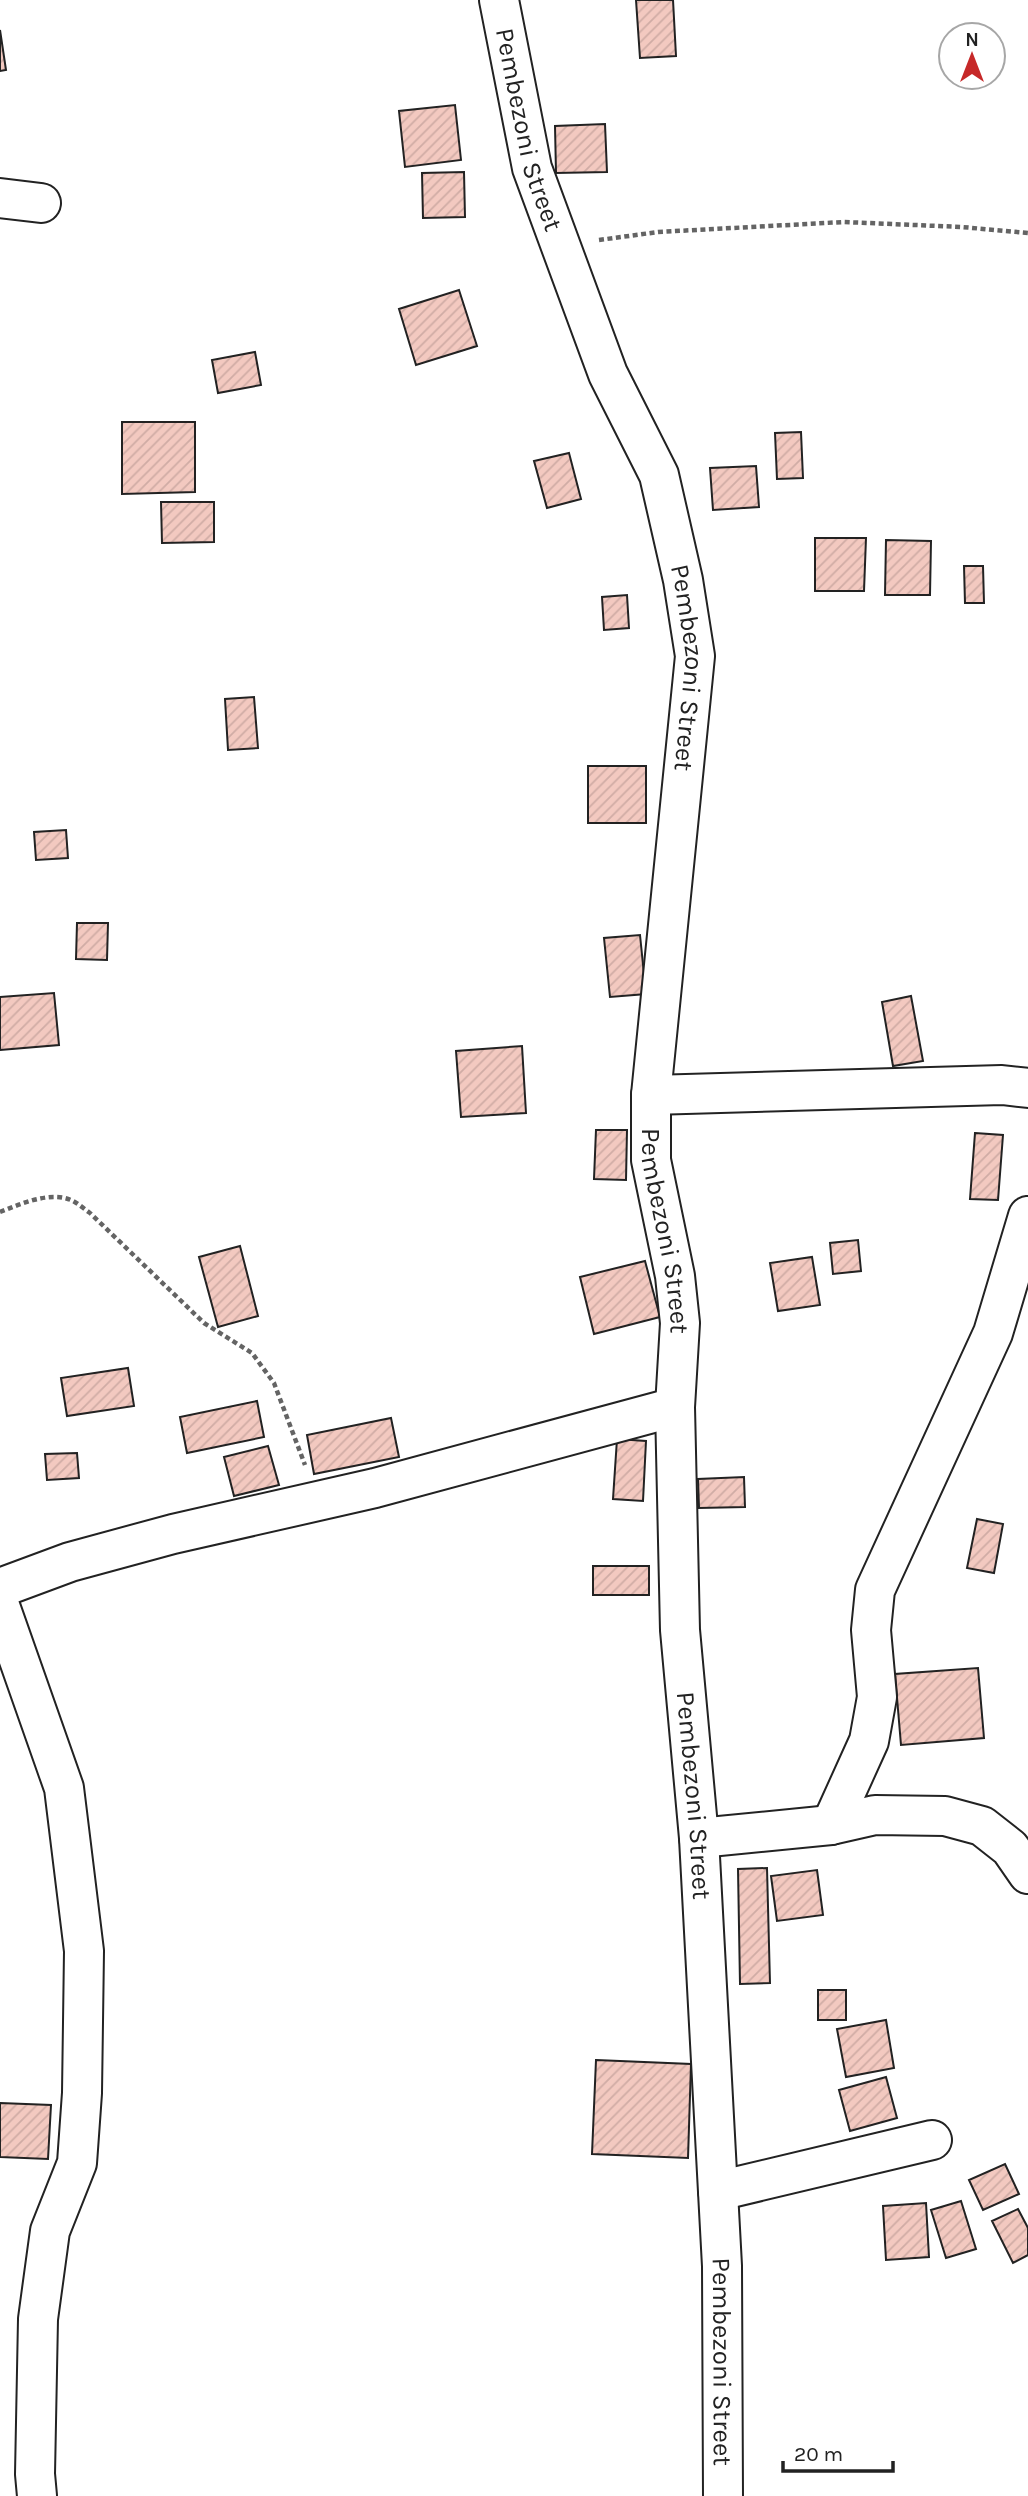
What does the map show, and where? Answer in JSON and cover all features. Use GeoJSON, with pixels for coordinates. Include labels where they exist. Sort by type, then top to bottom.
{"type":"FeatureCollection","features":[{"type":"Feature","properties":{"kind":"street","name":"Pembezoni Street"},"geometry":{"type":"LineString","coordinates":[[499,0],[532,168],[608,374],[659,475],[683,580],[695,656],[651,1095],[651,1160],[675,1276],[680,1323],[675,1407],[680,1630],[698,1838],[722,2266],[723,2496]]}},
{"type":"Feature","properties":{"kind":"street"},"geometry":{"type":"LineString","coordinates":[[0,198],[41,202]]}},
{"type":"Feature","properties":{"kind":"street"},"geometry":{"type":"LineString","coordinates":[[651,1095],[1002,1085],[1028,1088]]}},
{"type":"Feature","properties":{"kind":"street"},"geometry":{"type":"LineString","coordinates":[[831,1825],[869,1741],[877,1698],[871,1630],[875,1590],[993,1333],[1028,1216]]}},
{"type":"Feature","properties":{"kind":"street"},"geometry":{"type":"LineString","coordinates":[[0,1588],[70,1562],[173,1534],[375,1488],[675,1407]]}},
{"type":"Feature","properties":{"kind":"street"},"geometry":{"type":"LineString","coordinates":[[0,1606],[64,1788],[84,1951],[82,2093],[77,2163],[50,2231],[38,2319],[35,2474],[37,2496]]}},
{"type":"Feature","properties":{"kind":"street"},"geometry":{"type":"LineString","coordinates":[[698,1838],[831,1825],[875,1815],[945,1816],[982,1826],[1010,1849],[1028,1874]]}},
{"type":"Feature","properties":{"kind":"street"},"geometry":{"type":"LineString","coordinates":[[718,2191],[932,2140]]}},
{"type":"Feature","properties":{"kind":"path"},"geometry":{"type":"LineString","coordinates":[[560,245],[658,232],[844,222],[1028,233]]}},
{"type":"Feature","properties":{"kind":"path"},"geometry":{"type":"LineString","coordinates":[[0,1212],[17,1205],[56,1197],[72,1200],[116,1237],[204,1323],[252,1353],[274,1383],[319,1501]]}},
{"type":"Feature","properties":{"kind":"building"},"geometry":{"type":"Polygon","coordinates":[[[636,0],[673,0],[676,56],[640,58],[636,0]]]}},
{"type":"Feature","properties":{"kind":"building"},"geometry":{"type":"Polygon","coordinates":[[[0,30],[6,70],[0,71],[0,30]]]}},
{"type":"Feature","properties":{"kind":"building"},"geometry":{"type":"Polygon","coordinates":[[[455,105],[461,160],[405,167],[399,111],[455,105]]]}},
{"type":"Feature","properties":{"kind":"building"},"geometry":{"type":"Polygon","coordinates":[[[605,124],[607,172],[556,173],[555,126],[605,124]]]}},
{"type":"Feature","properties":{"kind":"building"},"geometry":{"type":"Polygon","coordinates":[[[464,172],[465,217],[423,218],[422,173],[464,172]]]}},
{"type":"Feature","properties":{"kind":"building"},"geometry":{"type":"Polygon","coordinates":[[[459,290],[477,346],[416,365],[399,309],[459,290]]]}},
{"type":"Feature","properties":{"kind":"building"},"geometry":{"type":"Polygon","coordinates":[[[255,352],[261,385],[218,393],[212,360],[255,352]]]}},
{"type":"Feature","properties":{"kind":"building"},"geometry":{"type":"Polygon","coordinates":[[[122,422],[195,422],[195,492],[122,494],[122,422]]]}},
{"type":"Feature","properties":{"kind":"building"},"geometry":{"type":"Polygon","coordinates":[[[801,432],[803,478],[777,479],[775,433],[801,432]]]}},
{"type":"Feature","properties":{"kind":"building"},"geometry":{"type":"Polygon","coordinates":[[[569,453],[581,499],[547,508],[534,461],[569,453]]]}},
{"type":"Feature","properties":{"kind":"building"},"geometry":{"type":"Polygon","coordinates":[[[756,466],[759,507],[713,510],[710,468],[756,466]]]}},
{"type":"Feature","properties":{"kind":"building"},"geometry":{"type":"Polygon","coordinates":[[[161,502],[214,502],[214,542],[162,543],[161,502]]]}},
{"type":"Feature","properties":{"kind":"building"},"geometry":{"type":"Polygon","coordinates":[[[815,538],[866,538],[864,591],[815,591],[815,538]]]}},
{"type":"Feature","properties":{"kind":"building"},"geometry":{"type":"Polygon","coordinates":[[[886,540],[931,541],[930,595],[885,595],[886,540]]]}},
{"type":"Feature","properties":{"kind":"building"},"geometry":{"type":"Polygon","coordinates":[[[964,566],[983,566],[984,603],[965,603],[964,566]]]}},
{"type":"Feature","properties":{"kind":"building"},"geometry":{"type":"Polygon","coordinates":[[[627,595],[629,628],[604,630],[602,597],[627,595]]]}},
{"type":"Feature","properties":{"kind":"building"},"geometry":{"type":"Polygon","coordinates":[[[254,697],[258,748],[228,750],[225,699],[254,697]]]}},
{"type":"Feature","properties":{"kind":"building"},"geometry":{"type":"Polygon","coordinates":[[[588,766],[646,766],[646,823],[588,823],[588,766]]]}},
{"type":"Feature","properties":{"kind":"building"},"geometry":{"type":"Polygon","coordinates":[[[66,830],[68,858],[36,860],[34,832],[66,830]]]}},
{"type":"Feature","properties":{"kind":"building"},"geometry":{"type":"Polygon","coordinates":[[[77,923],[108,923],[107,960],[76,959],[77,923]]]}},
{"type":"Feature","properties":{"kind":"building"},"geometry":{"type":"Polygon","coordinates":[[[640,935],[646,994],[610,997],[604,938],[640,935]]]}},
{"type":"Feature","properties":{"kind":"building"},"geometry":{"type":"Polygon","coordinates":[[[54,993],[59,1045],[0,1050],[0,997],[54,993]]]}},
{"type":"Feature","properties":{"kind":"building"},"geometry":{"type":"Polygon","coordinates":[[[911,996],[923,1061],[893,1066],[882,1002],[911,996]]]}},
{"type":"Feature","properties":{"kind":"building"},"geometry":{"type":"Polygon","coordinates":[[[522,1046],[526,1113],[461,1117],[456,1051],[522,1046]]]}},
{"type":"Feature","properties":{"kind":"building"},"geometry":{"type":"Polygon","coordinates":[[[596,1130],[627,1130],[626,1180],[594,1179],[596,1130]]]}},
{"type":"Feature","properties":{"kind":"building"},"geometry":{"type":"Polygon","coordinates":[[[975,1133],[1003,1135],[998,1200],[970,1199],[975,1133]]]}},
{"type":"Feature","properties":{"kind":"building"},"geometry":{"type":"Polygon","coordinates":[[[858,1240],[861,1271],[833,1274],[830,1243],[858,1240]]]}},
{"type":"Feature","properties":{"kind":"building"},"geometry":{"type":"Polygon","coordinates":[[[240,1246],[258,1316],[218,1327],[199,1257],[240,1246]]]}},
{"type":"Feature","properties":{"kind":"building"},"geometry":{"type":"Polygon","coordinates":[[[812,1257],[820,1305],[778,1311],[770,1263],[812,1257]]]}},
{"type":"Feature","properties":{"kind":"building"},"geometry":{"type":"Polygon","coordinates":[[[645,1261],[660,1317],[594,1334],[580,1277],[645,1261]]]}},
{"type":"Feature","properties":{"kind":"building"},"geometry":{"type":"Polygon","coordinates":[[[128,1368],[134,1406],[67,1416],[61,1378],[128,1368]]]}},
{"type":"Feature","properties":{"kind":"building"},"geometry":{"type":"Polygon","coordinates":[[[257,1401],[264,1437],[187,1453],[180,1417],[257,1401]]]}},
{"type":"Feature","properties":{"kind":"building"},"geometry":{"type":"Polygon","coordinates":[[[391,1418],[399,1457],[314,1474],[307,1435],[391,1418]]]}},
{"type":"Feature","properties":{"kind":"building"},"geometry":{"type":"Polygon","coordinates":[[[617,1439],[646,1441],[643,1501],[613,1499],[617,1439]]]}},
{"type":"Feature","properties":{"kind":"building"},"geometry":{"type":"Polygon","coordinates":[[[268,1446],[279,1485],[234,1496],[224,1457],[268,1446]]]}},
{"type":"Feature","properties":{"kind":"building"},"geometry":{"type":"Polygon","coordinates":[[[77,1453],[79,1478],[47,1480],[45,1454],[77,1453]]]}},
{"type":"Feature","properties":{"kind":"building"},"geometry":{"type":"Polygon","coordinates":[[[744,1477],[745,1507],[699,1508],[698,1479],[744,1477]]]}},
{"type":"Feature","properties":{"kind":"building"},"geometry":{"type":"Polygon","coordinates":[[[977,1519],[1003,1524],[994,1573],[967,1568],[977,1519]]]}},
{"type":"Feature","properties":{"kind":"building"},"geometry":{"type":"Polygon","coordinates":[[[593,1566],[649,1566],[649,1595],[593,1595],[593,1566]]]}},
{"type":"Feature","properties":{"kind":"building"},"geometry":{"type":"Polygon","coordinates":[[[978,1668],[984,1738],[901,1745],[895,1674],[978,1668]]]}},
{"type":"Feature","properties":{"kind":"building"},"geometry":{"type":"Polygon","coordinates":[[[767,1868],[770,1983],[740,1984],[738,1869],[767,1868]]]}},
{"type":"Feature","properties":{"kind":"building"},"geometry":{"type":"Polygon","coordinates":[[[817,1870],[823,1915],[777,1921],[771,1876],[817,1870]]]}},
{"type":"Feature","properties":{"kind":"building"},"geometry":{"type":"Polygon","coordinates":[[[818,1990],[846,1990],[846,2020],[818,2020],[818,1990]]]}},
{"type":"Feature","properties":{"kind":"building"},"geometry":{"type":"Polygon","coordinates":[[[886,2020],[894,2068],[846,2077],[837,2029],[886,2020]]]}},
{"type":"Feature","properties":{"kind":"building"},"geometry":{"type":"Polygon","coordinates":[[[596,2060],[691,2064],[688,2158],[592,2154],[596,2060]]]}},
{"type":"Feature","properties":{"kind":"building"},"geometry":{"type":"Polygon","coordinates":[[[886,2077],[897,2118],[850,2131],[839,2090],[886,2077]]]}},
{"type":"Feature","properties":{"kind":"building"},"geometry":{"type":"Polygon","coordinates":[[[0,2103],[51,2105],[48,2159],[0,2157],[0,2103]]]}},
{"type":"Feature","properties":{"kind":"building"},"geometry":{"type":"Polygon","coordinates":[[[1005,2164],[1019,2194],[983,2210],[969,2180],[1005,2164]]]}},
{"type":"Feature","properties":{"kind":"building"},"geometry":{"type":"Polygon","coordinates":[[[961,2201],[976,2249],[946,2258],[931,2210],[961,2201]]]}},
{"type":"Feature","properties":{"kind":"building"},"geometry":{"type":"Polygon","coordinates":[[[926,2203],[929,2257],[886,2260],[883,2206],[926,2203]]]}},
{"type":"Feature","properties":{"kind":"building"},"geometry":{"type":"Polygon","coordinates":[[[1018,2209],[1028,2228],[1028,2255],[1013,2263],[992,2221],[1018,2209]]]}}]}
